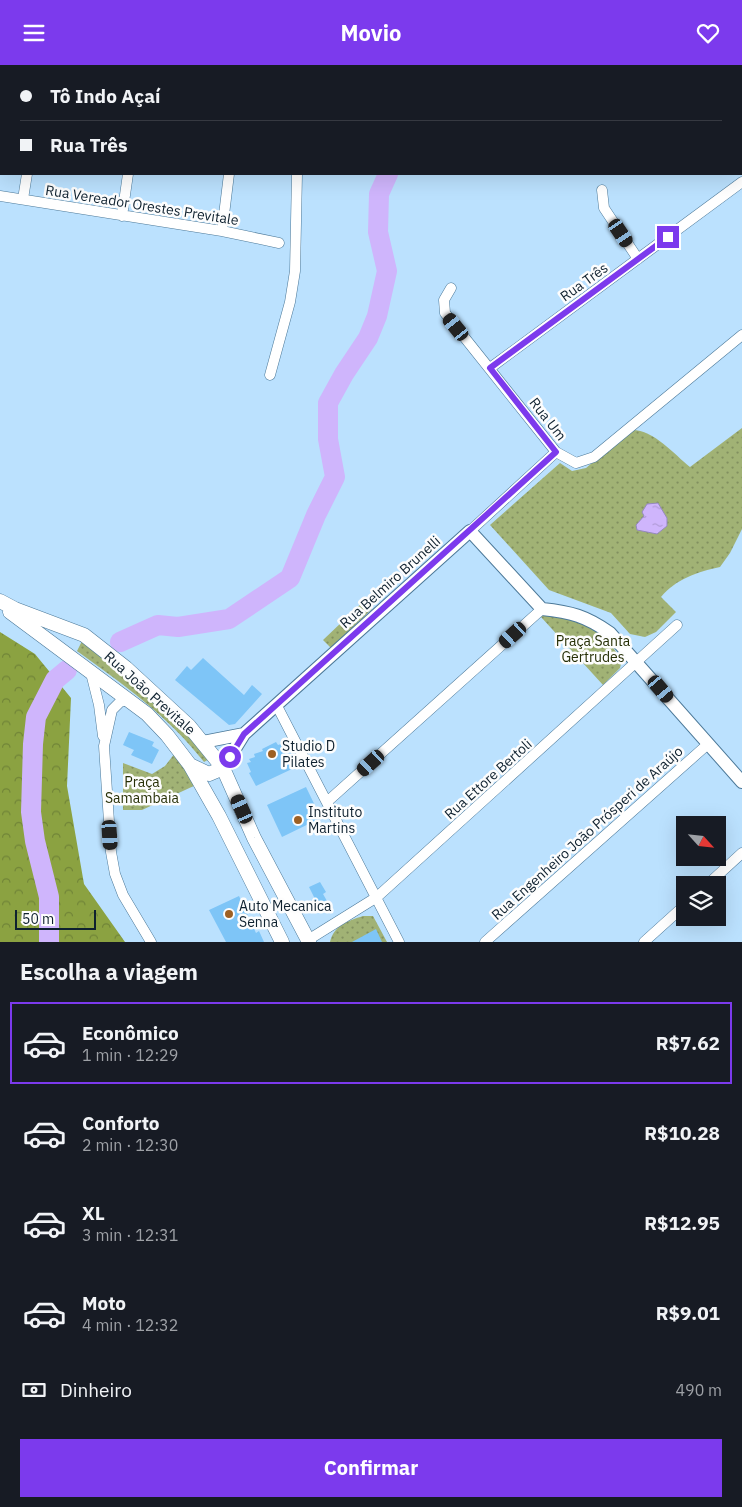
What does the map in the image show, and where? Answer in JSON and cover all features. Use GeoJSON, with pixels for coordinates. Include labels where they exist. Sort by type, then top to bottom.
{"type":"FeatureCollection","features":[{"type":"Feature","properties":{"kind":"main road","name":"Rua João Previtale"},"geometry":{"type":"LineString","coordinates":[[0,602],[84,635],[126,668],[189,726],[223,768],[254,838],[308,941]]}},
{"type":"Feature","properties":{"kind":"main road","name":"Rua João Previtale"},"geometry":{"type":"LineString","coordinates":[[0,602],[91,673],[128,699],[167,735],[190,765],[219,816],[282,942]]}},
{"type":"Feature","properties":{"kind":"main road"},"geometry":{"type":"LineString","coordinates":[[66,654],[69,639],[75,635],[84,635]]}},
{"type":"Feature","properties":{"kind":"main road"},"geometry":{"type":"LineString","coordinates":[[190,765],[209,774],[223,768]]}},
{"type":"Feature","properties":{"kind":"street"},"geometry":{"type":"LineString","coordinates":[[23,199],[27,175]]}},
{"type":"Feature","properties":{"kind":"street"},"geometry":{"type":"LineString","coordinates":[[122,217],[128,175]]}},
{"type":"Feature","properties":{"kind":"street"},"geometry":{"type":"LineString","coordinates":[[222,231],[229,175]]}},
{"type":"Feature","properties":{"kind":"street"},"geometry":{"type":"LineString","coordinates":[[270,375],[290,302],[295,271],[298,175]]}},
{"type":"Feature","properties":{"kind":"street","name":"Rua Três"},"geometry":{"type":"LineString","coordinates":[[490,368],[742,182]]}},
{"type":"Feature","properties":{"kind":"street"},"geometry":{"type":"LineString","coordinates":[[602,190],[604,208],[638,259]]}},
{"type":"Feature","properties":{"kind":"street","name":"Rua Vereador Orestes Previtale"},"geometry":{"type":"LineString","coordinates":[[0,196],[122,217],[222,231],[279,243]]}},
{"type":"Feature","properties":{"kind":"street","name":"Rua Um"},"geometry":{"type":"LineString","coordinates":[[451,288],[444,300],[445,313],[556,452],[576,463],[594,457],[742,335]]}},
{"type":"Feature","properties":{"kind":"street","name":"Rua Belmiro Brunelli"},"geometry":{"type":"LineString","coordinates":[[223,768],[244,734],[556,452]]}},
{"type":"Feature","properties":{"kind":"street"},"geometry":{"type":"LineString","coordinates":[[470,531],[542,609],[572,612],[594,621],[610,633],[638,662],[742,782]]}},
{"type":"Feature","properties":{"kind":"street"},"geometry":{"type":"LineString","coordinates":[[328,801],[542,609]]}},
{"type":"Feature","properties":{"kind":"street","name":"Rua Ettore Bertoli"},"geometry":{"type":"LineString","coordinates":[[308,941],[377,897],[677,625]]}},
{"type":"Feature","properties":{"kind":"street","name":"Rua João Previtale"},"geometry":{"type":"LineString","coordinates":[[91,673],[99,705],[104,747]]}},
{"type":"Feature","properties":{"kind":"street"},"geometry":{"type":"LineString","coordinates":[[128,699],[120,702],[112,710],[104,747],[111,852],[115,874],[123,895],[151,942]]}},
{"type":"Feature","properties":{"kind":"street"},"geometry":{"type":"LineString","coordinates":[[277,705],[399,942]]}},
{"type":"Feature","properties":{"kind":"street"},"geometry":{"type":"LineString","coordinates":[[203,742],[244,734]]}},
{"type":"Feature","properties":{"kind":"street","name":"Rua Engenheiro João Prósperi de Araújo"},"geometry":{"type":"LineString","coordinates":[[485,942],[708,744]]}},
{"type":"Feature","properties":{"kind":"street"},"geometry":{"type":"LineString","coordinates":[[717,876],[742,853]]}},
{"type":"Feature","properties":{"kind":"street"},"geometry":{"type":"LineString","coordinates":[[644,942],[676,913]]}},
{"type":"Feature","properties":{"kind":"green space"},"geometry":{"type":"Polygon","coordinates":[[[742,428],[742,529],[730,553],[720,567],[703,571],[680,581],[661,597],[676,612],[656,632],[645,637],[630,634],[611,613],[549,590],[490,525],[560,463],[572,471],[586,468],[631,430],[639,431],[655,438],[690,467],[742,428]]]}},
{"type":"Feature","properties":{"kind":"green space"},"geometry":{"type":"Polygon","coordinates":[[[365,600],[372,609],[331,648],[323,640],[365,600]]]}},
{"type":"Feature","properties":{"kind":"green space","name":"Praça Santa Gertrudes"},"geometry":{"type":"Polygon","coordinates":[[[547,613],[584,620],[611,645],[622,660],[620,668],[603,685],[541,617],[547,613]]]}},
{"type":"Feature","properties":{"kind":"green space"},"geometry":{"type":"Polygon","coordinates":[[[0,632],[35,654],[71,698],[67,786],[84,884],[125,942],[0,942],[0,632]]]}},
{"type":"Feature","properties":{"kind":"green space"},"geometry":{"type":"Polygon","coordinates":[[[82,641],[184,727],[211,758],[204,762],[176,730],[145,702],[77,651],[82,641]]]}},
{"type":"Feature","properties":{"kind":"green space","name":"Praça Samambaia"},"geometry":{"type":"Polygon","coordinates":[[[175,753],[198,784],[142,810],[123,810],[123,763],[152,774],[165,766],[175,753]]]}},
{"type":"Feature","properties":{"kind":"green space"},"geometry":{"type":"Polygon","coordinates":[[[363,916],[373,916],[387,942],[330,942],[338,928],[347,922],[363,916]]]}},
{"type":"Feature","properties":{"kind":"water"},"geometry":{"type":"Polygon","coordinates":[[[658,503],[667,518],[667,526],[657,534],[637,530],[636,525],[644,516],[642,512],[647,504],[658,503]]]}},
{"type":"Feature","properties":{"kind":"building"},"geometry":{"type":"Polygon","coordinates":[[[203,658],[244,695],[252,685],[262,694],[235,724],[229,725],[175,680],[187,666],[191,670],[203,658]]]}},
{"type":"Feature","properties":{"kind":"building"},"geometry":{"type":"Polygon","coordinates":[[[129,732],[154,742],[152,746],[159,750],[152,764],[131,755],[134,750],[123,745],[129,732]]]}},
{"type":"Feature","properties":{"kind":"building"},"geometry":{"type":"Polygon","coordinates":[[[276,742],[278,745],[281,744],[292,769],[256,786],[249,773],[251,772],[247,763],[251,762],[249,759],[255,757],[254,754],[263,751],[262,749],[276,742]]]}},
{"type":"Feature","properties":{"kind":"building"},"geometry":{"type":"Polygon","coordinates":[[[306,787],[321,818],[282,837],[267,805],[306,787]]]}},
{"type":"Feature","properties":{"kind":"building"},"geometry":{"type":"Polygon","coordinates":[[[320,882],[326,892],[323,894],[327,901],[319,907],[309,887],[320,882]]]}},
{"type":"Feature","properties":{"kind":"building"},"geometry":{"type":"Polygon","coordinates":[[[239,896],[256,933],[259,931],[264,942],[226,942],[209,910],[239,896]]]}},
{"type":"Feature","properties":{"kind":"building"},"geometry":{"type":"Polygon","coordinates":[[[376,929],[382,942],[352,942],[376,929]]]}},
{"type":"Feature","properties":{"kind":"waterway"},"geometry":{"type":"LineString","coordinates":[[120,642],[158,625],[178,627],[229,619],[290,578],[316,515],[335,477],[328,439],[328,403],[344,374],[368,338],[377,316],[387,271],[378,232],[379,194],[388,175]]}},
{"type":"Feature","properties":{"kind":"waterway"},"geometry":{"type":"LineString","coordinates":[[49,942],[49,897],[35,841],[31,812],[33,744],[36,717],[55,680],[67,670]]}},
{"type":"Feature","properties":{"kind":"place","name":"Studio D Pilates"},"geometry":{"type":"Point","coordinates":[272,754]}},
{"type":"Feature","properties":{"kind":"place","name":"Instituto Martins"},"geometry":{"type":"Point","coordinates":[298,820]}},
{"type":"Feature","properties":{"kind":"place","name":"Auto Mecanica Senna"},"geometry":{"type":"Point","coordinates":[229,914]}},
{"type":"Feature","properties":{"kind":"route"},"geometry":{"type":"LineString","coordinates":[[230,757],[244,734],[556,452],[490,368],[668,237]]}}]}
